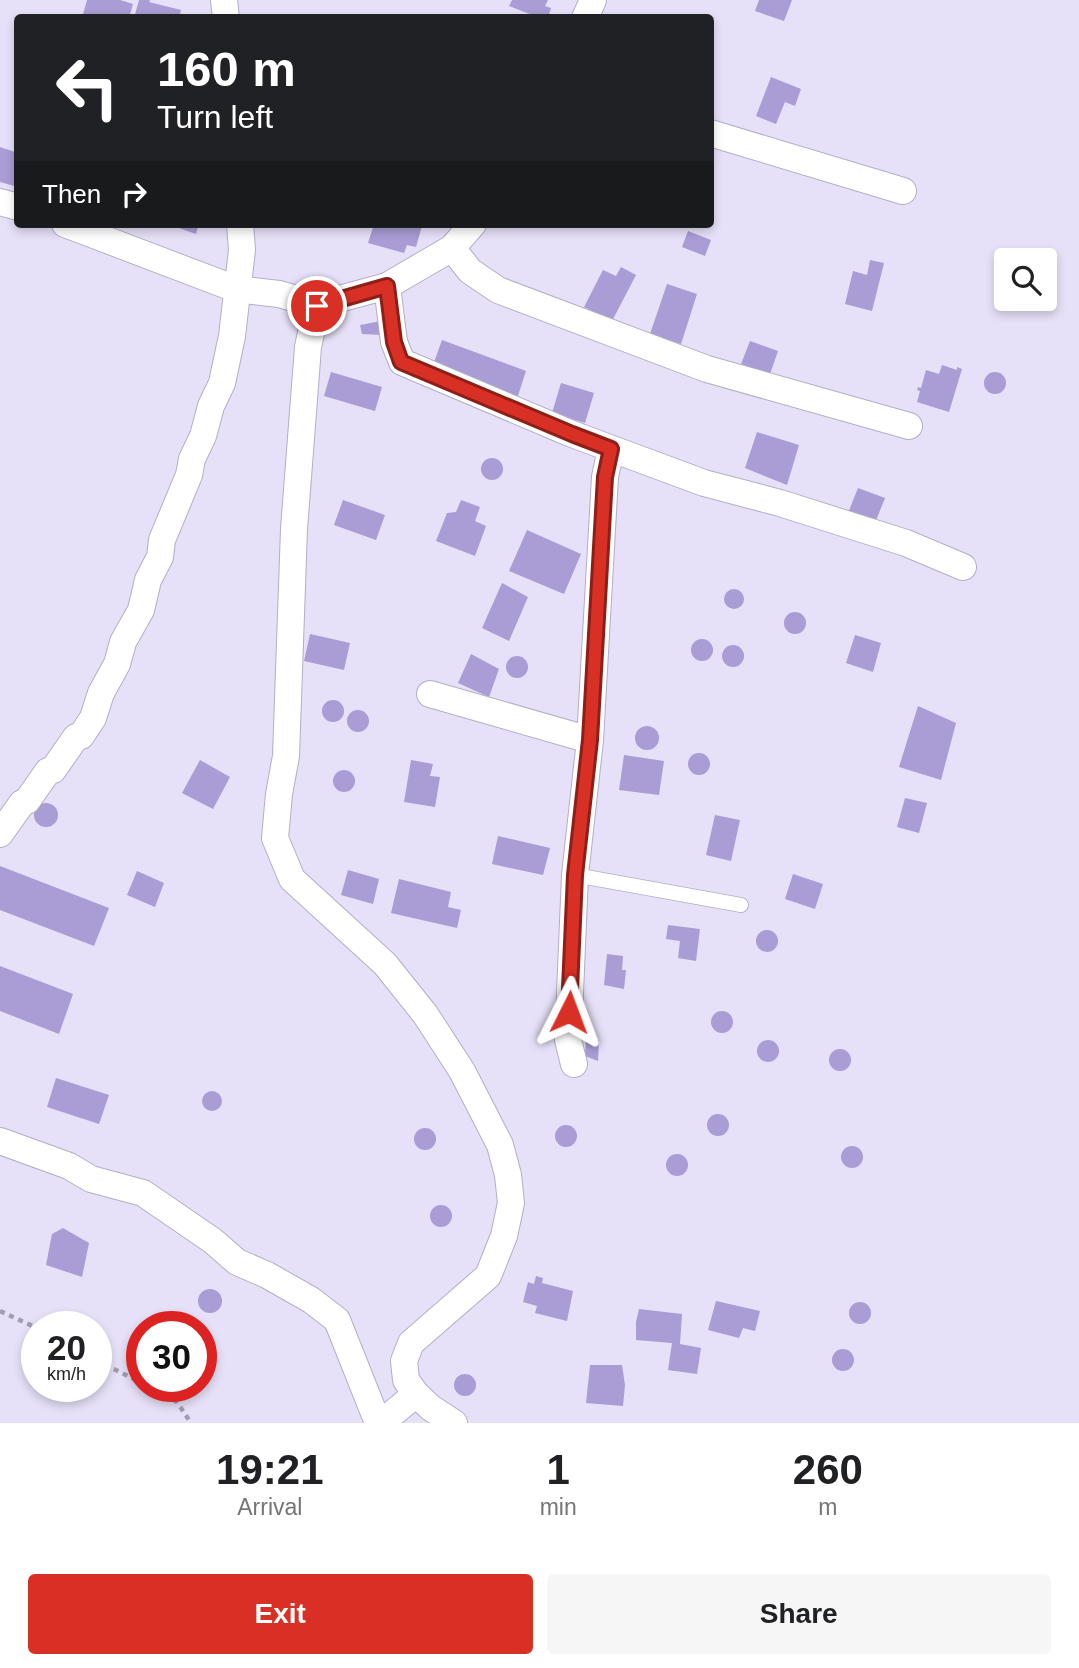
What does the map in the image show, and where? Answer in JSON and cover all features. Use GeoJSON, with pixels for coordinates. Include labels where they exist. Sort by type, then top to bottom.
{"type":"FeatureCollection","features":[{"type":"Feature","properties":{"kind":"street"},"geometry":{"type":"LineString","coordinates":[[714,134],[903,191]]}},
{"type":"Feature","properties":{"kind":"street"},"geometry":{"type":"LineString","coordinates":[[76,228],[236,289],[279,294],[317,306],[387,286],[452,248],[470,228]]}},
{"type":"Feature","properties":{"kind":"street"},"geometry":{"type":"LineString","coordinates":[[0,834],[22,803],[27,802],[48,771],[53,771],[76,737],[81,736],[93,718],[101,693],[117,664],[123,642],[141,610],[148,580],[160,557],[162,541],[190,475],[192,459],[222,383],[232,337],[242,250],[240,228]]}},
{"type":"Feature","properties":{"kind":"street"},"geometry":{"type":"LineString","coordinates":[[452,248],[470,271],[498,290],[707,369],[909,425]]}},
{"type":"Feature","properties":{"kind":"street"},"geometry":{"type":"LineString","coordinates":[[387,286],[394,342],[401,362],[572,434],[704,483],[780,503],[906,543],[964,566]]}},
{"type":"Feature","properties":{"kind":"street"},"geometry":{"type":"LineString","coordinates":[[317,306],[308,347],[294,529],[286,756],[275,838],[292,879],[385,964],[433,1026],[462,1071],[500,1145],[508,1175],[511,1203],[504,1236],[488,1276],[411,1343],[404,1361],[406,1380],[416,1394],[454,1423]]}},
{"type":"Feature","properties":{"kind":"street"},"geometry":{"type":"LineString","coordinates":[[574,1064],[568,1040],[575,875],[590,740],[605,477],[611,449]]}},
{"type":"Feature","properties":{"kind":"street"},"geometry":{"type":"LineString","coordinates":[[430,694],[590,740]]}},
{"type":"Feature","properties":{"kind":"street"},"geometry":{"type":"LineString","coordinates":[[0,1141],[69,1166],[91,1179],[143,1194],[213,1241],[237,1262],[267,1275],[311,1300],[337,1320],[380,1423],[416,1394]]}},
{"type":"Feature","properties":{"kind":"lane"},"geometry":{"type":"LineString","coordinates":[[575,875],[740,905]]}},
{"type":"Feature","properties":{"kind":"path"},"geometry":{"type":"LineString","coordinates":[[0,1311],[21,1321]]}},
{"type":"Feature","properties":{"kind":"path"},"geometry":{"type":"LineString","coordinates":[[177,1402],[191,1423]]}},
{"type":"Feature","properties":{"kind":"building"},"geometry":{"type":"Polygon","coordinates":[[[87,0],[120,0],[133,4],[130,14],[83,14],[87,0]]]}},
{"type":"Feature","properties":{"kind":"building"},"geometry":{"type":"Polygon","coordinates":[[[139,0],[150,0],[149,2],[181,10],[180,14],[135,14],[139,0]]]}},
{"type":"Feature","properties":{"kind":"building"},"geometry":{"type":"Polygon","coordinates":[[[512,0],[548,0],[545,6],[551,8],[549,14],[530,14],[509,6],[512,0]]]}},
{"type":"Feature","properties":{"kind":"building"},"geometry":{"type":"Polygon","coordinates":[[[759,0],[792,0],[784,21],[755,11],[759,0]]]}},
{"type":"Feature","properties":{"kind":"building"},"geometry":{"type":"Polygon","coordinates":[[[771,77],[801,89],[795,106],[785,102],[776,124],[756,116],[771,77]]]}},
{"type":"Feature","properties":{"kind":"building"},"geometry":{"type":"Polygon","coordinates":[[[0,147],[14,152],[14,186],[0,182],[0,147]]]}},
{"type":"Feature","properties":{"kind":"building"},"geometry":{"type":"Polygon","coordinates":[[[179,228],[198,228],[196,234],[179,228]]]}},
{"type":"Feature","properties":{"kind":"building"},"geometry":{"type":"Polygon","coordinates":[[[373,228],[421,228],[416,247],[407,245],[404,253],[368,243],[373,228]]]}},
{"type":"Feature","properties":{"kind":"building"},"geometry":{"type":"Polygon","coordinates":[[[688,231],[711,240],[705,256],[682,247],[688,231]]]}},
{"type":"Feature","properties":{"kind":"building"},"geometry":{"type":"Polygon","coordinates":[[[870,260],[884,263],[872,311],[845,304],[853,271],[867,275],[870,260]]]}},
{"type":"Feature","properties":{"kind":"building"},"geometry":{"type":"Polygon","coordinates":[[[621,267],[636,275],[612,321],[584,307],[603,270],[616,276],[621,267]]]}},
{"type":"Feature","properties":{"kind":"building"},"geometry":{"type":"Polygon","coordinates":[[[667,284],[697,294],[681,344],[650,334],[667,284]]]}},
{"type":"Feature","properties":{"kind":"building"},"geometry":{"type":"Polygon","coordinates":[[[381,321],[382,335],[362,334],[360,325],[381,321]]]}},
{"type":"Feature","properties":{"kind":"building"},"geometry":{"type":"Polygon","coordinates":[[[442,340],[526,371],[517,399],[432,368],[442,340]]]}},
{"type":"Feature","properties":{"kind":"building"},"geometry":{"type":"Polygon","coordinates":[[[750,341],[778,351],[770,374],[741,364],[750,341]]]}},
{"type":"Feature","properties":{"kind":"building"},"geometry":{"type":"Polygon","coordinates":[[[942,365],[962,369],[949,412],[917,402],[920,391],[917,390],[918,387],[921,388],[926,370],[939,374],[942,365]]]}},
{"type":"Feature","properties":{"kind":"building"},"geometry":{"type":"Polygon","coordinates":[[[331,372],[382,387],[375,411],[324,396],[331,372]]]}},
{"type":"Feature","properties":{"kind":"building"},"geometry":{"type":"Polygon","coordinates":[[[995,372],[1003,375],[1006,383],[1003,391],[995,394],[987,391],[984,383],[987,375],[995,372]]]}},
{"type":"Feature","properties":{"kind":"building"},"geometry":{"type":"Polygon","coordinates":[[[561,383],[594,393],[585,423],[552,413],[561,383]]]}},
{"type":"Feature","properties":{"kind":"building"},"geometry":{"type":"Polygon","coordinates":[[[757,432],[799,445],[787,485],[745,468],[757,432]]]}},
{"type":"Feature","properties":{"kind":"building"},"geometry":{"type":"Polygon","coordinates":[[[492,458],[500,461],[503,469],[500,477],[492,480],[484,477],[481,469],[484,461],[492,458]]]}},
{"type":"Feature","properties":{"kind":"building"},"geometry":{"type":"Polygon","coordinates":[[[858,488],[885,498],[875,523],[848,513],[858,488]]]}},
{"type":"Feature","properties":{"kind":"building"},"geometry":{"type":"Polygon","coordinates":[[[343,500],[385,515],[376,540],[334,525],[343,500]]]}},
{"type":"Feature","properties":{"kind":"building"},"geometry":{"type":"Polygon","coordinates":[[[461,500],[480,507],[475,521],[486,526],[475,556],[436,541],[447,513],[456,512],[461,500]]]}},
{"type":"Feature","properties":{"kind":"building"},"geometry":{"type":"Polygon","coordinates":[[[527,530],[581,554],[564,594],[509,571],[527,530]]]}},
{"type":"Feature","properties":{"kind":"building"},"geometry":{"type":"Polygon","coordinates":[[[502,583],[528,597],[509,641],[482,628],[502,583]]]}},
{"type":"Feature","properties":{"kind":"building"},"geometry":{"type":"Polygon","coordinates":[[[730,589],[738,589],[744,599],[738,609],[730,609],[724,603],[724,595],[730,589]]]}},
{"type":"Feature","properties":{"kind":"building"},"geometry":{"type":"Polygon","coordinates":[[[795,612],[803,615],[806,623],[803,631],[795,634],[787,631],[784,623],[787,615],[795,612]]]}},
{"type":"Feature","properties":{"kind":"building"},"geometry":{"type":"Polygon","coordinates":[[[310,634],[350,643],[344,670],[304,661],[310,634]]]}},
{"type":"Feature","properties":{"kind":"building"},"geometry":{"type":"Polygon","coordinates":[[[855,635],[881,643],[873,672],[846,663],[855,635]]]}},
{"type":"Feature","properties":{"kind":"building"},"geometry":{"type":"Polygon","coordinates":[[[698,639],[706,639],[713,646],[713,654],[706,661],[698,661],[691,654],[691,646],[698,639]]]}},
{"type":"Feature","properties":{"kind":"building"},"geometry":{"type":"Polygon","coordinates":[[[733,645],[741,648],[744,656],[741,664],[733,667],[725,664],[722,656],[725,648],[733,645]]]}},
{"type":"Feature","properties":{"kind":"building"},"geometry":{"type":"Polygon","coordinates":[[[471,654],[499,669],[489,697],[458,683],[471,654]]]}},
{"type":"Feature","properties":{"kind":"building"},"geometry":{"type":"Polygon","coordinates":[[[517,656],[525,659],[528,667],[525,675],[517,678],[509,675],[506,667],[509,659],[517,656]]]}},
{"type":"Feature","properties":{"kind":"building"},"geometry":{"type":"Polygon","coordinates":[[[333,700],[341,703],[344,711],[341,719],[333,722],[325,719],[322,711],[325,703],[333,700]]]}},
{"type":"Feature","properties":{"kind":"building"},"geometry":{"type":"Polygon","coordinates":[[[918,706],[956,723],[941,780],[899,767],[918,706]]]}},
{"type":"Feature","properties":{"kind":"building"},"geometry":{"type":"Polygon","coordinates":[[[358,710],[366,713],[369,721],[366,729],[358,732],[350,729],[347,721],[350,713],[358,710]]]}},
{"type":"Feature","properties":{"kind":"building"},"geometry":{"type":"Polygon","coordinates":[[[647,726],[656,729],[659,738],[656,747],[647,750],[638,747],[635,738],[638,729],[647,726]]]}},
{"type":"Feature","properties":{"kind":"building"},"geometry":{"type":"Polygon","coordinates":[[[699,753],[707,756],[710,764],[707,772],[699,775],[691,772],[688,764],[691,756],[699,753]]]}},
{"type":"Feature","properties":{"kind":"building"},"geometry":{"type":"Polygon","coordinates":[[[624,755],[664,761],[659,795],[619,790],[624,755]]]}},
{"type":"Feature","properties":{"kind":"building"},"geometry":{"type":"Polygon","coordinates":[[[200,760],[230,777],[213,809],[182,793],[200,760]]]}},
{"type":"Feature","properties":{"kind":"building"},"geometry":{"type":"Polygon","coordinates":[[[411,760],[433,764],[430,776],[440,777],[435,807],[404,802],[411,760]]]}},
{"type":"Feature","properties":{"kind":"building"},"geometry":{"type":"Polygon","coordinates":[[[344,770],[352,773],[355,781],[352,789],[344,792],[336,789],[333,781],[336,773],[344,770]]]}},
{"type":"Feature","properties":{"kind":"building"},"geometry":{"type":"Polygon","coordinates":[[[905,798],[927,803],[919,833],[897,827],[905,798]]]}},
{"type":"Feature","properties":{"kind":"building"},"geometry":{"type":"Polygon","coordinates":[[[46,803],[55,806],[58,815],[55,824],[46,827],[37,824],[34,815],[37,806],[46,803]]]}},
{"type":"Feature","properties":{"kind":"building"},"geometry":{"type":"Polygon","coordinates":[[[715,815],[740,820],[731,861],[706,855],[715,815]]]}},
{"type":"Feature","properties":{"kind":"building"},"geometry":{"type":"Polygon","coordinates":[[[498,836],[550,848],[543,875],[492,864],[498,836]]]}},
{"type":"Feature","properties":{"kind":"building"},"geometry":{"type":"Polygon","coordinates":[[[0,866],[109,908],[94,946],[0,910],[0,866]]]}},
{"type":"Feature","properties":{"kind":"building"},"geometry":{"type":"Polygon","coordinates":[[[348,870],[379,879],[373,904],[341,895],[348,870]]]}},
{"type":"Feature","properties":{"kind":"building"},"geometry":{"type":"Polygon","coordinates":[[[137,871],[164,883],[155,907],[127,895],[137,871]]]}},
{"type":"Feature","properties":{"kind":"building"},"geometry":{"type":"Polygon","coordinates":[[[793,874],[823,884],[815,909],[785,899],[793,874]]]}},
{"type":"Feature","properties":{"kind":"building"},"geometry":{"type":"Polygon","coordinates":[[[399,879],[451,892],[448,907],[461,910],[457,928],[391,913],[399,879]]]}},
{"type":"Feature","properties":{"kind":"building"},"geometry":{"type":"Polygon","coordinates":[[[668,925],[700,929],[696,961],[678,958],[680,941],[666,939],[668,925]]]}},
{"type":"Feature","properties":{"kind":"building"},"geometry":{"type":"Polygon","coordinates":[[[767,930],[775,933],[778,941],[775,949],[767,952],[759,949],[756,941],[759,933],[767,930]]]}},
{"type":"Feature","properties":{"kind":"building"},"geometry":{"type":"Polygon","coordinates":[[[607,954],[623,956],[622,970],[626,970],[624,989],[604,985],[607,954]]]}},
{"type":"Feature","properties":{"kind":"building"},"geometry":{"type":"Polygon","coordinates":[[[0,966],[73,994],[59,1034],[0,1011],[0,966]]]}},
{"type":"Feature","properties":{"kind":"building"},"geometry":{"type":"Polygon","coordinates":[[[722,1011],[730,1014],[733,1022],[730,1030],[722,1033],[714,1030],[711,1022],[714,1014],[722,1011]]]}},
{"type":"Feature","properties":{"kind":"building"},"geometry":{"type":"Polygon","coordinates":[[[586,1039],[599,1040],[598,1061],[585,1056],[586,1039]]]}},
{"type":"Feature","properties":{"kind":"building"},"geometry":{"type":"Polygon","coordinates":[[[768,1040],[776,1043],[779,1051],[776,1059],[768,1062],[760,1059],[757,1051],[760,1043],[768,1040]]]}},
{"type":"Feature","properties":{"kind":"building"},"geometry":{"type":"Polygon","coordinates":[[[840,1049],[848,1052],[851,1060],[848,1068],[840,1071],[832,1068],[829,1060],[832,1052],[840,1049]]]}},
{"type":"Feature","properties":{"kind":"building"},"geometry":{"type":"Polygon","coordinates":[[[56,1078],[109,1095],[99,1124],[47,1107],[56,1078]]]}},
{"type":"Feature","properties":{"kind":"building"},"geometry":{"type":"Polygon","coordinates":[[[212,1091],[219,1094],[222,1101],[219,1108],[212,1111],[205,1108],[202,1101],[205,1094],[212,1091]]]}},
{"type":"Feature","properties":{"kind":"building"},"geometry":{"type":"Polygon","coordinates":[[[718,1114],[726,1117],[729,1125],[726,1133],[718,1136],[710,1133],[707,1125],[710,1117],[718,1114]]]}},
{"type":"Feature","properties":{"kind":"building"},"geometry":{"type":"Polygon","coordinates":[[[566,1125],[574,1128],[577,1136],[574,1144],[566,1147],[558,1144],[555,1136],[558,1128],[566,1125]]]}},
{"type":"Feature","properties":{"kind":"building"},"geometry":{"type":"Polygon","coordinates":[[[425,1128],[433,1131],[436,1139],[433,1147],[425,1150],[417,1147],[414,1139],[417,1131],[425,1128]]]}},
{"type":"Feature","properties":{"kind":"building"},"geometry":{"type":"Polygon","coordinates":[[[852,1146],[860,1149],[863,1157],[860,1165],[852,1168],[844,1165],[841,1157],[844,1149],[852,1146]]]}},
{"type":"Feature","properties":{"kind":"building"},"geometry":{"type":"Polygon","coordinates":[[[677,1154],[685,1157],[688,1165],[685,1173],[677,1176],[669,1173],[666,1165],[669,1157],[677,1154]]]}},
{"type":"Feature","properties":{"kind":"building"},"geometry":{"type":"Polygon","coordinates":[[[441,1205],[449,1208],[452,1216],[449,1224],[441,1227],[433,1224],[430,1216],[433,1208],[441,1205]]]}},
{"type":"Feature","properties":{"kind":"building"},"geometry":{"type":"Polygon","coordinates":[[[63,1228],[89,1243],[82,1277],[46,1265],[52,1234],[63,1228]]]}},
{"type":"Feature","properties":{"kind":"building"},"geometry":{"type":"Polygon","coordinates":[[[536,1276],[543,1278],[542,1283],[573,1291],[567,1321],[535,1313],[537,1306],[523,1302],[528,1282],[534,1284],[536,1276]]]}},
{"type":"Feature","properties":{"kind":"building"},"geometry":{"type":"Polygon","coordinates":[[[215,1290],[221,1296],[219,1310],[201,1310],[198,1301],[201,1292],[215,1290]]]}},
{"type":"Feature","properties":{"kind":"building"},"geometry":{"type":"Polygon","coordinates":[[[716,1301],[760,1311],[755,1331],[743,1328],[739,1338],[708,1330],[716,1301]]]}},
{"type":"Feature","properties":{"kind":"building"},"geometry":{"type":"Polygon","coordinates":[[[860,1302],[868,1305],[871,1313],[868,1321],[860,1324],[852,1321],[849,1313],[852,1305],[860,1302]]]}},
{"type":"Feature","properties":{"kind":"building"},"geometry":{"type":"Polygon","coordinates":[[[639,1309],[682,1314],[680,1344],[701,1348],[697,1374],[668,1370],[672,1343],[636,1340],[639,1309]]]}},
{"type":"Feature","properties":{"kind":"building"},"geometry":{"type":"Polygon","coordinates":[[[843,1349],[851,1352],[854,1360],[851,1368],[843,1371],[835,1368],[832,1360],[835,1352],[843,1349]]]}},
{"type":"Feature","properties":{"kind":"building"},"geometry":{"type":"Polygon","coordinates":[[[590,1365],[622,1365],[625,1385],[623,1406],[586,1403],[590,1365]]]}},
{"type":"Feature","properties":{"kind":"building"},"geometry":{"type":"Polygon","coordinates":[[[465,1374],[473,1377],[476,1385],[473,1393],[465,1396],[457,1393],[454,1385],[457,1377],[465,1374]]]}},
{"type":"Feature","properties":{"kind":"route"},"geometry":{"type":"LineString","coordinates":[[317,306],[387,286],[394,342],[401,362],[611,449],[605,477],[590,740],[575,875],[569,1012]]}}]}
